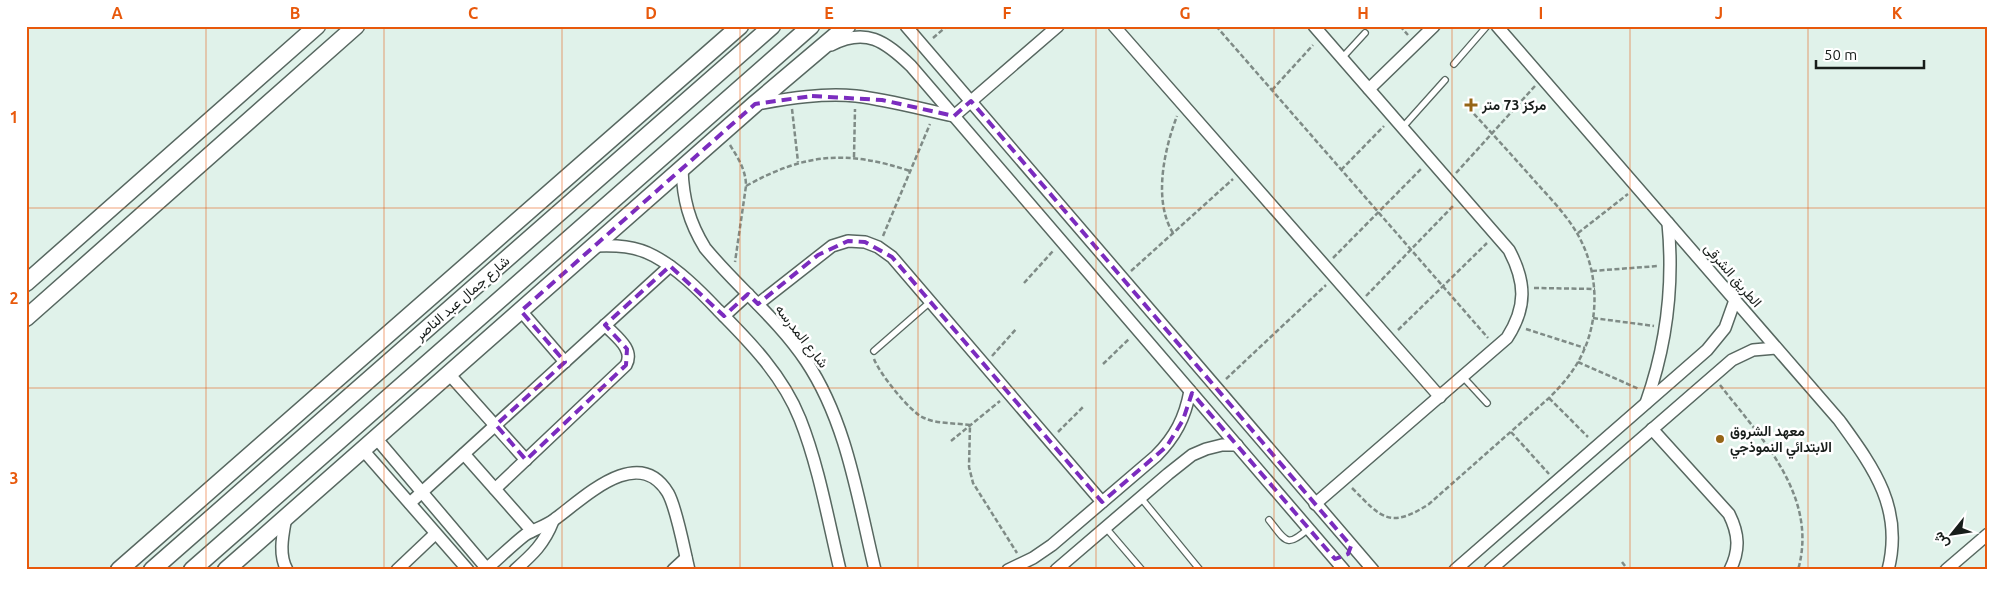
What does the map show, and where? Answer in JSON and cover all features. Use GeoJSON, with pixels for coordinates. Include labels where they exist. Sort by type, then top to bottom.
{"type":"FeatureCollection","features":[{"type":"Feature","properties":{"kind":"main road"},"geometry":{"type":"LineString","coordinates":[[26,282],[317,26]]}},
{"type":"Feature","properties":{"kind":"main road"},"geometry":{"type":"LineString","coordinates":[[26,318],[356,26]]}},
{"type":"Feature","properties":{"kind":"main road"},"geometry":{"type":"LineString","coordinates":[[126,568],[396,326],[740,26]]}},
{"type":"Feature","properties":{"kind":"main road","name":"شارع جمال عبد الناصر"},"geometry":{"type":"LineString","coordinates":[[152,570],[772,26]]}},
{"type":"Feature","properties":{"kind":"main road","name":"شارع جمال عبد الناصر"},"geometry":{"type":"LineString","coordinates":[[192,570],[811,26]]}},
{"type":"Feature","properties":{"kind":"main road"},"geometry":{"type":"LineString","coordinates":[[226,570],[755,104],[847,26]]}},
{"type":"Feature","properties":{"kind":"main road"},"geometry":{"type":"LineString","coordinates":[[646,108],[660,124]]}},
{"type":"Feature","properties":{"kind":"main road"},"geometry":{"type":"LineString","coordinates":[[396,326],[410,342]]}},
{"type":"Feature","properties":{"kind":"street"},"geometry":{"type":"LineString","coordinates":[[906,26],[1373,570]]}},
{"type":"Feature","properties":{"kind":"street"},"geometry":{"type":"LineString","coordinates":[[954,116],[1058,26]]}},
{"type":"Feature","properties":{"kind":"street"},"geometry":{"type":"LineString","coordinates":[[1114,26],[1440,397]]}},
{"type":"Feature","properties":{"kind":"street"},"geometry":{"type":"LineString","coordinates":[[1314,26],[1509,250],[1518,268],[1522,287],[1521,307],[1515,326],[1497,348],[1315,504]]}},
{"type":"Feature","properties":{"kind":"street"},"geometry":{"type":"LineString","coordinates":[[1369,89],[1434,26]]}},
{"type":"Feature","properties":{"kind":"street","name":"الطريق الشرقى"},"geometry":{"type":"LineString","coordinates":[[1497,26],[1839,420],[1876,473],[1885,494],[1890,516],[1892,539],[1888,570]]}},
{"type":"Feature","properties":{"kind":"street"},"geometry":{"type":"LineString","coordinates":[[818,51],[841,40],[856,36],[870,37],[885,43],[911,66],[1344,570]]}},
{"type":"Feature","properties":{"kind":"street"},"geometry":{"type":"LineString","coordinates":[[755,104],[812,96],[855,96],[954,116]]}},
{"type":"Feature","properties":{"kind":"street","name":"شارع المدرسه"},"geometry":{"type":"LineString","coordinates":[[682,169],[683,190],[687,210],[694,230],[705,248],[800,352],[826,394],[844,445],[876,568]]}},
{"type":"Feature","properties":{"kind":"street"},"geometry":{"type":"LineString","coordinates":[[1647,399],[1666,328],[1671,265],[1668,223]]}},
{"type":"Feature","properties":{"kind":"street"},"geometry":{"type":"LineString","coordinates":[[758,304],[832,246],[848,241],[865,242],[878,247],[892,257],[1102,502]]}},
{"type":"Feature","properties":{"kind":"street"},"geometry":{"type":"LineString","coordinates":[[595,246],[615,245],[635,248],[653,255],[670,266],[753,345],[778,378],[800,418],[810,444],[840,570]]}},
{"type":"Feature","properties":{"kind":"street"},"geometry":{"type":"LineString","coordinates":[[410,503],[670,266]]}},
{"type":"Feature","properties":{"kind":"street"},"geometry":{"type":"LineString","coordinates":[[724,316],[748,294]]}},
{"type":"Feature","properties":{"kind":"street"},"geometry":{"type":"LineString","coordinates":[[1455,570],[1597,446],[1647,399],[1717,340],[1731,314],[1735,300]]}},
{"type":"Feature","properties":{"kind":"street"},"geometry":{"type":"LineString","coordinates":[[521,310],[565,362]]}},
{"type":"Feature","properties":{"kind":"street"},"geometry":{"type":"LineString","coordinates":[[495,489],[626,365],[629,357],[627,349],[605,325]]}},
{"type":"Feature","properties":{"kind":"street"},"geometry":{"type":"LineString","coordinates":[[1490,570],[1732,360],[1742,354],[1765,348],[1776,348]]}},
{"type":"Feature","properties":{"kind":"street"},"geometry":{"type":"LineString","coordinates":[[449,374],[526,460]]}},
{"type":"Feature","properties":{"kind":"street"},"geometry":{"type":"LineString","coordinates":[[1008,570],[1024,563],[1052,545],[1167,446],[1183,420],[1190,391]]}},
{"type":"Feature","properties":{"kind":"street"},"geometry":{"type":"LineString","coordinates":[[1652,428],[1728,514],[1735,527],[1738,541],[1736,556],[1730,570]]}},
{"type":"Feature","properties":{"kind":"street"},"geometry":{"type":"LineString","coordinates":[[376,438],[486,569],[532,531],[553,521],[596,487],[621,475],[635,473],[648,476],[659,483],[668,493],[690,570]]}},
{"type":"Feature","properties":{"kind":"street"},"geometry":{"type":"LineString","coordinates":[[1056,570],[1192,455],[1206,449],[1237,445]]}},
{"type":"Feature","properties":{"kind":"street"},"geometry":{"type":"LineString","coordinates":[[363,450],[468,570]]}},
{"type":"Feature","properties":{"kind":"street"},"geometry":{"type":"LineString","coordinates":[[464,454],[532,531]]}},
{"type":"Feature","properties":{"kind":"street"},"geometry":{"type":"LineString","coordinates":[[286,517],[282,540],[284,564],[287,570]]}},
{"type":"Feature","properties":{"kind":"street"},"geometry":{"type":"LineString","coordinates":[[515,570],[546,538],[553,521]]}},
{"type":"Feature","properties":{"kind":"street"},"geometry":{"type":"LineString","coordinates":[[397,570],[435,534]]}},
{"type":"Feature","properties":{"kind":"street"},"geometry":{"type":"LineString","coordinates":[[1946,570],[1988,534]]}},
{"type":"Feature","properties":{"kind":"street"},"geometry":{"type":"LineString","coordinates":[[1335,559],[1348,554],[1351,546]]}},
{"type":"Feature","properties":{"kind":"street"},"geometry":{"type":"LineString","coordinates":[[673,570],[686,558]]}},
{"type":"Feature","properties":{"kind":"lane"},"geometry":{"type":"LineString","coordinates":[[1454,64],[1487,26]]}},
{"type":"Feature","properties":{"kind":"lane"},"geometry":{"type":"LineString","coordinates":[[1342,58],[1365,33]]}},
{"type":"Feature","properties":{"kind":"lane"},"geometry":{"type":"LineString","coordinates":[[1402,128],[1445,80]]}},
{"type":"Feature","properties":{"kind":"lane"},"geometry":{"type":"LineString","coordinates":[[874,351],[930,302]]}},
{"type":"Feature","properties":{"kind":"lane"},"geometry":{"type":"LineString","coordinates":[[1463,377],[1487,403]]}},
{"type":"Feature","properties":{"kind":"lane"},"geometry":{"type":"LineString","coordinates":[[1141,498],[1200,570]]}},
{"type":"Feature","properties":{"kind":"lane"},"geometry":{"type":"LineString","coordinates":[[1269,520],[1284,538],[1289,541],[1296,540],[1309,528]]}},
{"type":"Feature","properties":{"kind":"lane"},"geometry":{"type":"LineString","coordinates":[[1106,528],[1142,570]]}},
{"type":"Feature","properties":{"kind":"path"},"geometry":{"type":"LineString","coordinates":[[924,47],[947,26]]}},
{"type":"Feature","properties":{"kind":"path"},"geometry":{"type":"LineString","coordinates":[[1216,26],[1497,348]]}},
{"type":"Feature","properties":{"kind":"path"},"geometry":{"type":"LineString","coordinates":[[1272,90],[1322,36]]}},
{"type":"Feature","properties":{"kind":"path"},"geometry":{"type":"LineString","coordinates":[[1448,181],[1542,78]]}},
{"type":"Feature","properties":{"kind":"path"},"geometry":{"type":"LineString","coordinates":[[854,157],[855,96]]}},
{"type":"Feature","properties":{"kind":"path"},"geometry":{"type":"LineString","coordinates":[[791,98],[798,162]]}},
{"type":"Feature","properties":{"kind":"path"},"geometry":{"type":"LineString","coordinates":[[1173,233],[1164,215],[1162,195],[1168,141],[1183,104]]}},
{"type":"Feature","properties":{"kind":"path"},"geometry":{"type":"LineString","coordinates":[[878,247],[935,112]]}},
{"type":"Feature","properties":{"kind":"path"},"geometry":{"type":"LineString","coordinates":[[1341,170],[1393,118]]}},
{"type":"Feature","properties":{"kind":"path"},"geometry":{"type":"LineString","coordinates":[[723,133],[741,163],[745,174],[746,186],[733,279]]}},
{"type":"Feature","properties":{"kind":"path"},"geometry":{"type":"LineString","coordinates":[[746,186],[771,172],[798,162],[826,158],[854,157],[882,161],[910,170]]}},
{"type":"Feature","properties":{"kind":"path"},"geometry":{"type":"LineString","coordinates":[[1325,267],[1430,160]]}},
{"type":"Feature","properties":{"kind":"path"},"geometry":{"type":"LineString","coordinates":[[1122,278],[1241,171]]}},
{"type":"Feature","properties":{"kind":"path"},"geometry":{"type":"LineString","coordinates":[[1578,233],[1637,187]]}},
{"type":"Feature","properties":{"kind":"path"},"geometry":{"type":"LineString","coordinates":[[1358,304],[1462,197]]}},
{"type":"Feature","properties":{"kind":"path"},"geometry":{"type":"LineString","coordinates":[[1389,339],[1496,235]]}},
{"type":"Feature","properties":{"kind":"path"},"geometry":{"type":"LineString","coordinates":[[1024,284],[1062,242]]}},
{"type":"Feature","properties":{"kind":"path"},"geometry":{"type":"LineString","coordinates":[[1592,271],[1671,265]]}},
{"type":"Feature","properties":{"kind":"path"},"geometry":{"type":"LineString","coordinates":[[1216,388],[1334,277]]}},
{"type":"Feature","properties":{"kind":"path"},"geometry":{"type":"LineString","coordinates":[[1522,287],[1595,289]]}},
{"type":"Feature","properties":{"kind":"path"},"geometry":{"type":"LineString","coordinates":[[1594,318],[1666,328]]}},
{"type":"Feature","properties":{"kind":"path"},"geometry":{"type":"LineString","coordinates":[[1515,326],[1585,348]]}},
{"type":"Feature","properties":{"kind":"path"},"geometry":{"type":"LineString","coordinates":[[985,365],[1017,328]]}},
{"type":"Feature","properties":{"kind":"path"},"geometry":{"type":"LineString","coordinates":[[1103,364],[1138,330]]}},
{"type":"Feature","properties":{"kind":"path"},"geometry":{"type":"LineString","coordinates":[[874,351],[877,368],[917,414],[925,419],[970,425]]}},
{"type":"Feature","properties":{"kind":"path"},"geometry":{"type":"LineString","coordinates":[[1578,362],[1647,399]]}},
{"type":"Feature","properties":{"kind":"path"},"geometry":{"type":"LineString","coordinates":[[1713,376],[1778,461],[1794,491],[1802,524],[1801,559],[1798,570]]}},
{"type":"Feature","properties":{"kind":"path"},"geometry":{"type":"LineString","coordinates":[[951,441],[1009,393]]}},
{"type":"Feature","properties":{"kind":"path"},"geometry":{"type":"LineString","coordinates":[[1549,398],[1597,446]]}},
{"type":"Feature","properties":{"kind":"path"},"geometry":{"type":"LineString","coordinates":[[1050,440],[1084,406]]}},
{"type":"Feature","properties":{"kind":"path"},"geometry":{"type":"LineString","coordinates":[[970,425],[969,467],[972,483],[1024,563]]}},
{"type":"Feature","properties":{"kind":"path"},"geometry":{"type":"LineString","coordinates":[[1512,432],[1556,482]]}},
{"type":"Feature","properties":{"kind":"path"},"geometry":{"type":"LineString","coordinates":[[1622,562],[1628,570]]}},
{"type":"Feature","properties":{"kind":"highlighted area"},"geometry":{"type":"Polygon","coordinates":[[[812,96],[882,100],[954,116],[971,101],[1351,546],[1348,554],[1335,559],[1192,393],[1183,420],[1167,446],[1102,502],[892,257],[865,242],[848,241],[818,255],[758,304],[748,294],[724,316],[670,266],[605,325],[627,349],[626,365],[526,460],[496,425],[565,362],[521,311],[755,104],[812,96]]]}},
{"type":"Feature","properties":{"kind":"place","name":"مركز 73 متر"},"geometry":{"type":"Point","coordinates":[1471,105]}},
{"type":"Feature","properties":{"kind":"place","name":"معهد الشروق الابتدائي النموذجي"},"geometry":{"type":"Point","coordinates":[1720,439]}}]}
